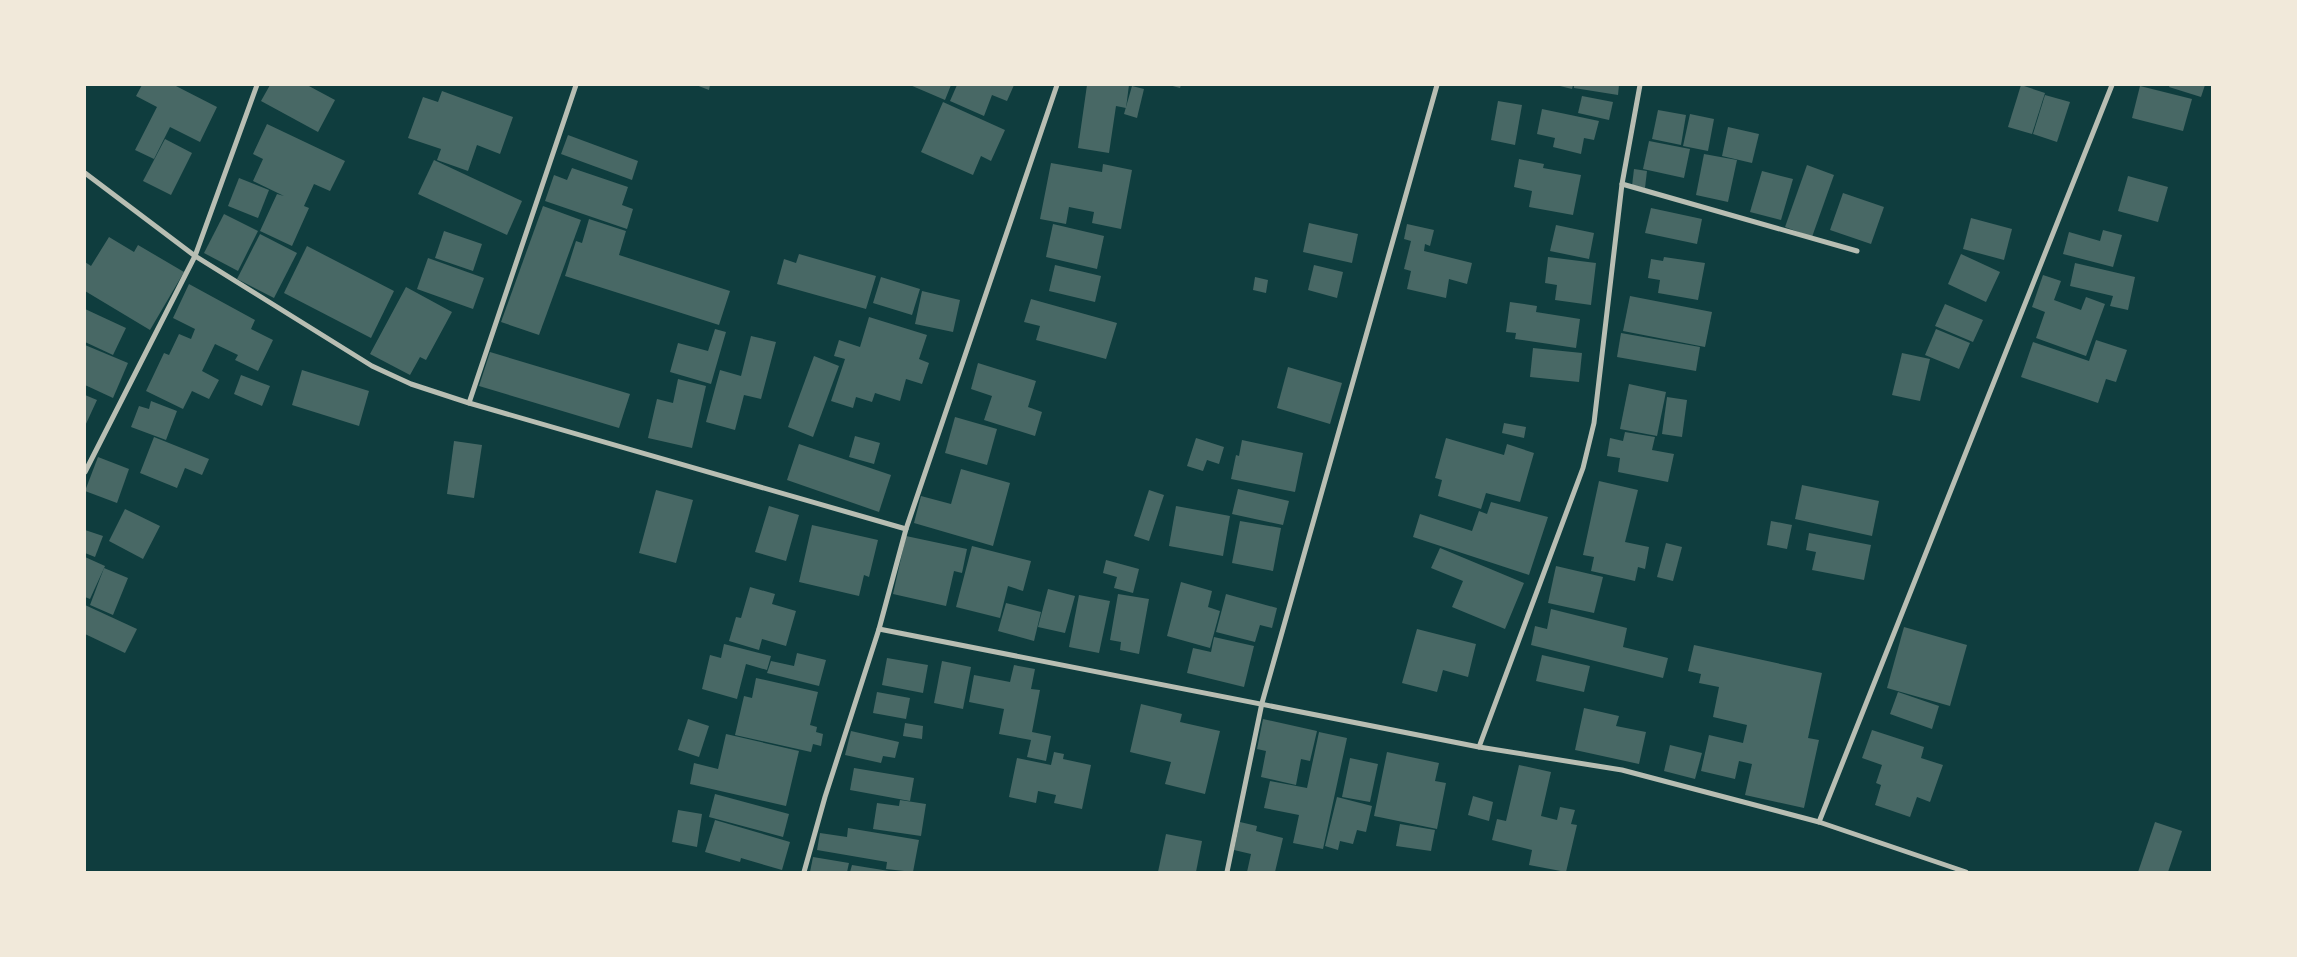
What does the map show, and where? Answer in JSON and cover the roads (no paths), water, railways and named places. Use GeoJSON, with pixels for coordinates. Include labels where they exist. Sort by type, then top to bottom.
{"type":"FeatureCollection","features":[{"type":"Feature","properties":{"kind":"street"},"geometry":{"type":"LineString","coordinates":[[85,472],[195,256],[257,85]]}},
{"type":"Feature","properties":{"kind":"street"},"geometry":{"type":"LineString","coordinates":[[469,404],[576,85]]}},
{"type":"Feature","properties":{"kind":"street"},"geometry":{"type":"LineString","coordinates":[[804,872],[824,797],[878,629],[906,529],[1057,85]]}},
{"type":"Feature","properties":{"kind":"street"},"geometry":{"type":"LineString","coordinates":[[1227,872],[1262,703],[1437,85]]}},
{"type":"Feature","properties":{"kind":"street"},"geometry":{"type":"LineString","coordinates":[[1479,747],[1583,468],[1594,423],[1602,372],[1622,184],[1640,85]]}},
{"type":"Feature","properties":{"kind":"street"},"geometry":{"type":"LineString","coordinates":[[1819,822],[2112,85]]}},
{"type":"Feature","properties":{"kind":"street"},"geometry":{"type":"LineString","coordinates":[[85,173],[195,256],[372,366],[411,384],[469,404],[906,529]]}},
{"type":"Feature","properties":{"kind":"street"},"geometry":{"type":"LineString","coordinates":[[1622,184],[1857,251]]}},
{"type":"Feature","properties":{"kind":"street"},"geometry":{"type":"LineString","coordinates":[[878,629],[1479,747],[1622,770],[1819,822],[1966,872]]}}]}
